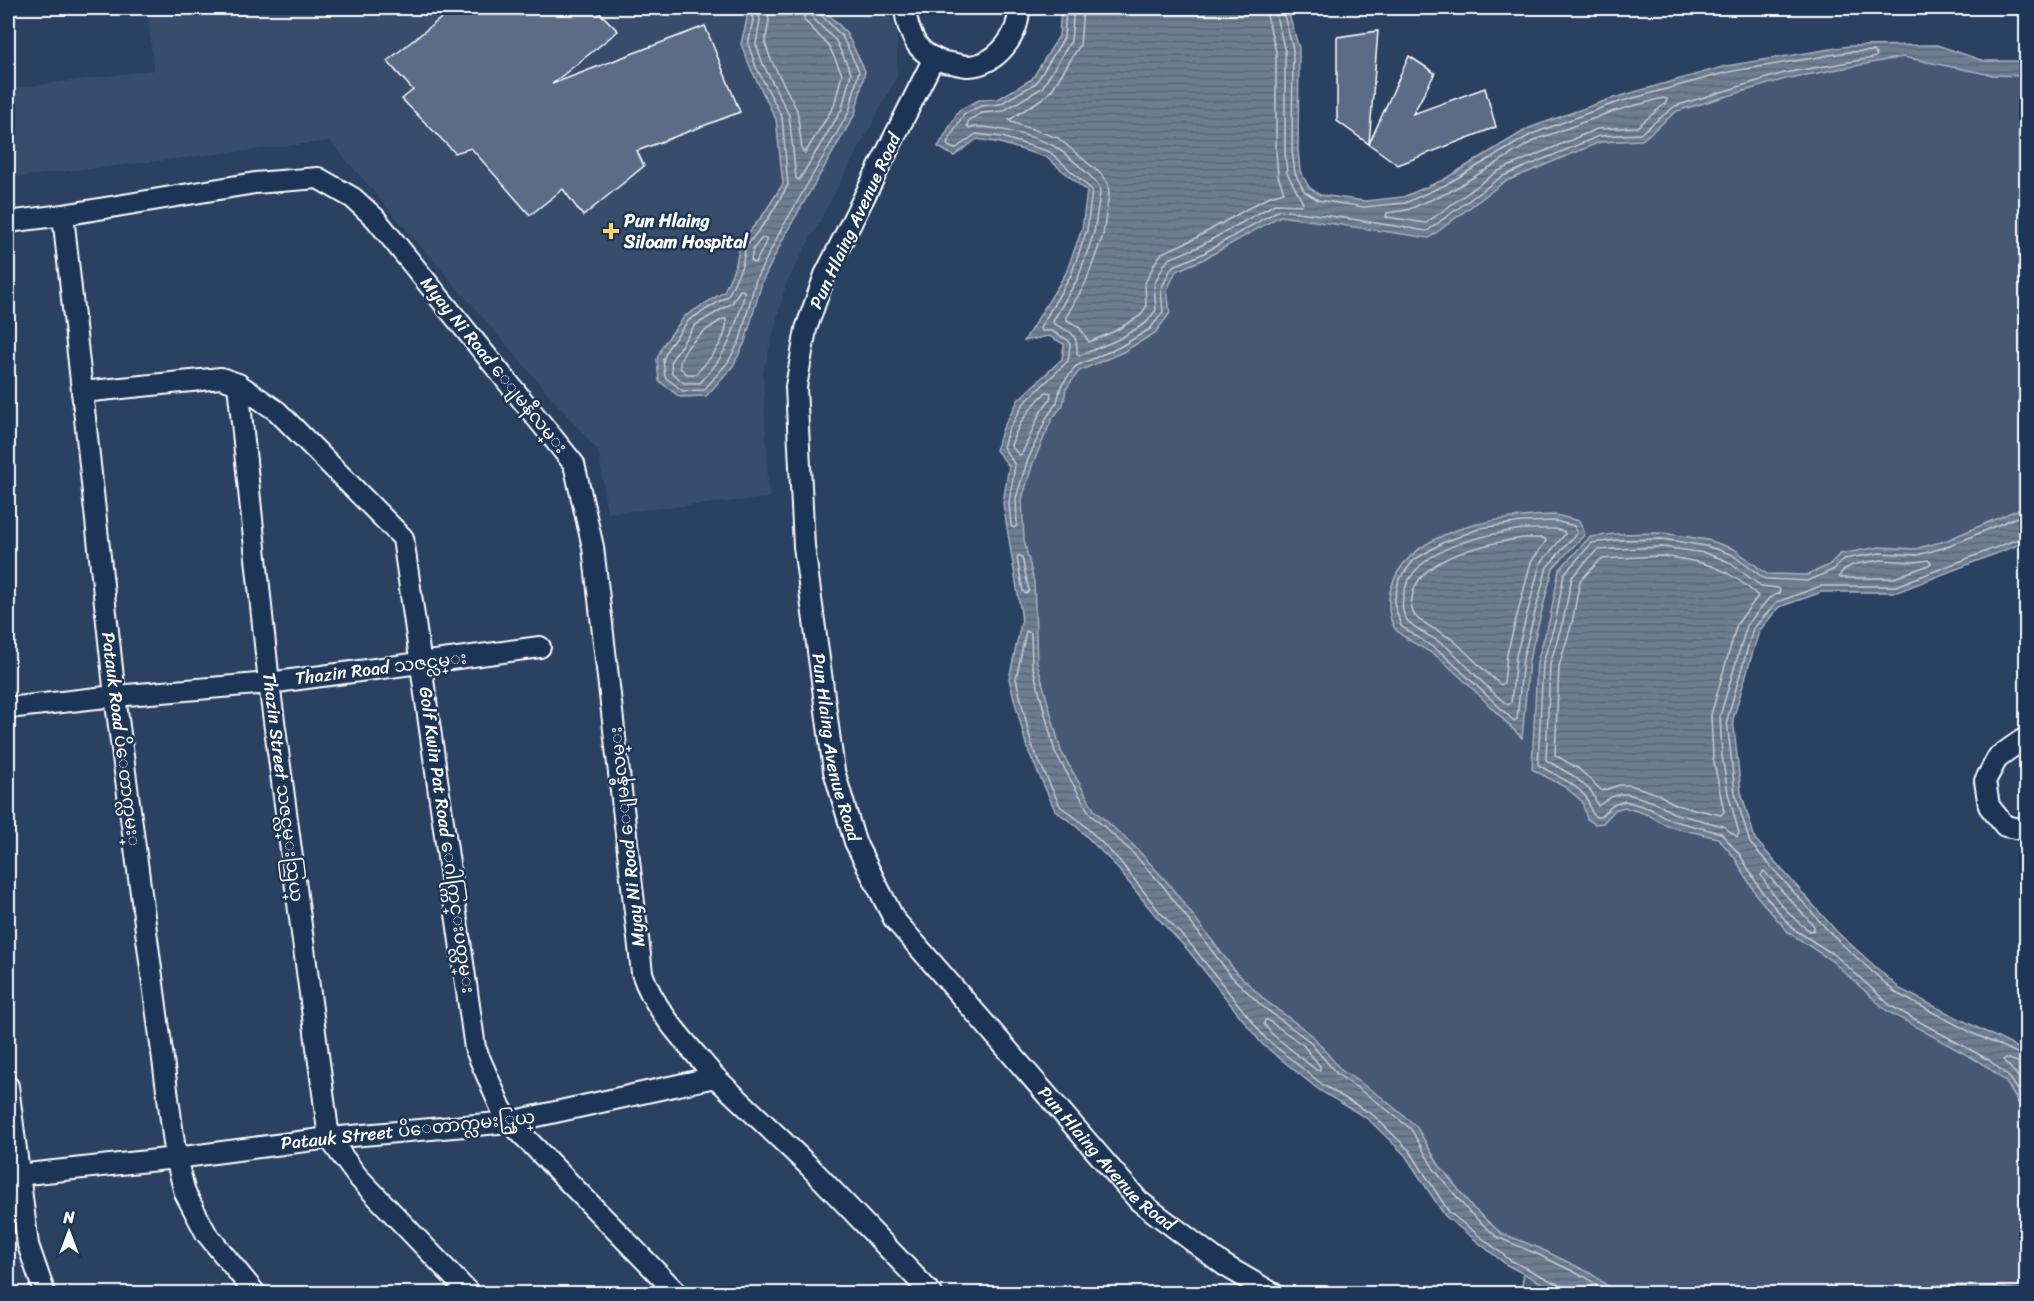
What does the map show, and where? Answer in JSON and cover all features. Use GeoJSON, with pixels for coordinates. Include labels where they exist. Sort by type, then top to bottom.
{"type":"FeatureCollection","features":[{"type":"Feature","properties":{"kind":"street"},"geometry":{"type":"LineString","coordinates":[[905,8],[907,26],[924,52],[941,62],[969,66],[998,54],[1005,47],[1016,30],[1019,8]]}},
{"type":"Feature","properties":{"kind":"street","name":"Pun Hlaing Avenue Road"},"geometry":{"type":"LineString","coordinates":[[934,58],[825,275],[806,329],[796,387],[804,546],[834,771],[855,842],[894,919],[1139,1201],[1224,1265],[1274,1293]]}},
{"type":"Feature","properties":{"kind":"street","name":"Myay Ni Road ေျမနီလမ္း"},"geometry":{"type":"LineString","coordinates":[[63,215],[255,183],[318,178],[353,198],[375,218],[574,464],[593,547],[642,973],[648,991],[660,1010],[715,1077]]}},
{"type":"Feature","properties":{"kind":"street"},"geometry":{"type":"LineString","coordinates":[[8,222],[63,215]]}},
{"type":"Feature","properties":{"kind":"street","name":"Patauk Road ပိေတာက္လမး္"},"geometry":{"type":"LineString","coordinates":[[63,215],[115,696],[176,1158],[185,1193],[206,1233],[256,1293]]}},
{"type":"Feature","properties":{"kind":"street"},"geometry":{"type":"LineString","coordinates":[[82,392],[221,378],[238,384]]}},
{"type":"Feature","properties":{"kind":"street","name":"Golf Kwin Pat Road ေဂါက္ကြင္းပတ္လမ္း"},"geometry":{"type":"LineString","coordinates":[[238,384],[277,411],[403,538],[476,1048],[501,1108],[510,1122],[678,1293]]}},
{"type":"Feature","properties":{"kind":"street","name":"Thazin Street သဇင္လမ္းသြယ္"},"geometry":{"type":"LineString","coordinates":[[238,384],[269,683],[329,1138],[357,1176],[470,1293]]}},
{"type":"Feature","properties":{"kind":"street","name":"Thazin Road သဇင္လမ္း"},"geometry":{"type":"LineString","coordinates":[[8,708],[269,683],[540,647]]}},
{"type":"Feature","properties":{"kind":"street"},"geometry":{"type":"LineString","coordinates":[[2026,740],[2022,740],[1998,757],[1984,781],[1989,806],[2005,826],[2026,830]]}},
{"type":"Feature","properties":{"kind":"street"},"geometry":{"type":"LineString","coordinates":[[715,1077],[809,1166],[932,1293]]}},
{"type":"Feature","properties":{"kind":"street","name":"Patauk Street ပိေတာက္လမး္သြယ္"},"geometry":{"type":"LineString","coordinates":[[13,1176],[329,1138],[510,1122],[715,1077]]}},
{"type":"Feature","properties":{"kind":"street"},"geometry":{"type":"LineString","coordinates":[[8,1086],[13,1176],[28,1245],[45,1293]]}},
{"type":"Feature","properties":{"kind":"shaded area","name":"Pun Hlaing Siloam Hospital"},"geometry":{"type":"Polygon","coordinates":[[[147,8],[886,8],[897,33],[897,77],[786,284],[763,373],[769,498],[607,513],[599,452],[330,141],[8,178],[8,89],[154,70],[147,8]]]}},
{"type":"Feature","properties":{"kind":"shaded area"},"geometry":{"type":"Polygon","coordinates":[[[1930,54],[2026,68],[2026,523],[1730,603],[1721,815],[1895,1001],[2026,1063],[2026,1293],[1521,1293],[1526,1259],[1464,1218],[1390,1127],[1275,1027],[1074,804],[1028,693],[1012,508],[1130,210],[1416,214],[1616,115],[1852,55],[1930,54]]]}},
{"type":"Feature","properties":{"kind":"water"},"geometry":{"type":"Polygon","coordinates":[[[744,8],[822,8],[846,32],[865,71],[855,114],[786,233],[762,282],[745,342],[733,366],[706,396],[680,397],[659,381],[657,359],[663,345],[685,316],[724,292],[736,264],[740,243],[763,215],[783,184],[776,119],[741,44],[747,19],[744,8]]]}},
{"type":"Feature","properties":{"kind":"water"},"geometry":{"type":"Polygon","coordinates":[[[1061,8],[1287,8],[1299,48],[1298,150],[1300,171],[1309,187],[1320,195],[1365,201],[1403,197],[1443,180],[1529,128],[1610,99],[1726,66],[1849,46],[1937,45],[1984,61],[2026,61],[2026,76],[1992,75],[1903,57],[1785,79],[1677,111],[1642,140],[1600,142],[1504,182],[1429,238],[1280,216],[1204,259],[1176,271],[1167,290],[1170,313],[1155,333],[1123,352],[1079,371],[1066,389],[1063,405],[1052,419],[1033,463],[1022,499],[1024,540],[1034,582],[1037,663],[1061,751],[1095,811],[1135,847],[1168,883],[1236,972],[1266,1001],[1312,1035],[1341,1070],[1380,1096],[1416,1126],[1439,1165],[1473,1208],[1501,1233],[1539,1248],[1590,1273],[1617,1293],[1566,1293],[1551,1288],[1507,1265],[1445,1216],[1405,1155],[1368,1119],[1319,1090],[1262,1044],[1187,949],[1155,915],[1114,864],[1077,827],[1055,810],[1027,748],[1009,679],[1022,619],[1003,503],[1009,466],[996,450],[1003,428],[1019,399],[1062,359],[1064,344],[1049,336],[1024,341],[1066,273],[1082,229],[1087,191],[1046,157],[1000,143],[977,139],[954,156],[938,147],[959,110],[979,100],[998,99],[1032,79],[1059,36],[1061,8]]]}},
{"type":"Feature","properties":{"kind":"water"},"geometry":{"type":"Polygon","coordinates":[[[2026,506],[2026,542],[1897,592],[1822,592],[1779,607],[1759,631],[1733,719],[1741,792],[1755,839],[1837,932],[1900,989],[2026,1052],[2026,1116],[2006,1082],[1985,1065],[1887,1011],[1832,961],[1788,932],[1757,896],[1735,858],[1718,838],[1667,826],[1649,815],[1624,807],[1615,810],[1603,823],[1595,824],[1587,819],[1582,801],[1565,787],[1532,769],[1537,662],[1550,618],[1559,570],[1590,537],[1662,533],[1708,540],[1734,549],[1767,574],[1807,575],[1829,565],[1840,554],[1880,547],[1915,549],[1945,541],[2026,506]]]}},
{"type":"Feature","properties":{"kind":"water"},"geometry":{"type":"Polygon","coordinates":[[[1556,515],[1579,521],[1585,534],[1553,568],[1529,660],[1522,738],[1434,654],[1397,631],[1390,617],[1390,592],[1399,570],[1415,553],[1435,539],[1483,523],[1509,518],[1556,515]]]}},
{"type":"Feature","properties":{"kind":"water"},"geometry":{"type":"Polygon","coordinates":[[[1924,1286],[1992,1286],[2026,1291],[2026,1293],[1912,1293],[1924,1286]]]}},
{"type":"Feature","properties":{"kind":"building"},"geometry":{"type":"Polygon","coordinates":[[[454,8],[595,8],[618,31],[552,84],[705,26],[740,112],[637,151],[644,166],[583,216],[563,189],[530,215],[471,148],[455,153],[402,99],[413,90],[387,61],[454,8]]]}},
{"type":"Feature","properties":{"kind":"building"},"geometry":{"type":"Polygon","coordinates":[[[1378,31],[1369,144],[1337,121],[1337,37],[1378,31]]]}},
{"type":"Feature","properties":{"kind":"building"},"geometry":{"type":"Polygon","coordinates":[[[1409,56],[1435,73],[1413,114],[1485,88],[1496,127],[1398,165],[1369,144],[1409,56]]]}},
{"type":"Feature","properties":{"kind":"place","name":"Pun Hlaing Siloam Hospital"},"geometry":{"type":"Point","coordinates":[611,231]}}]}
